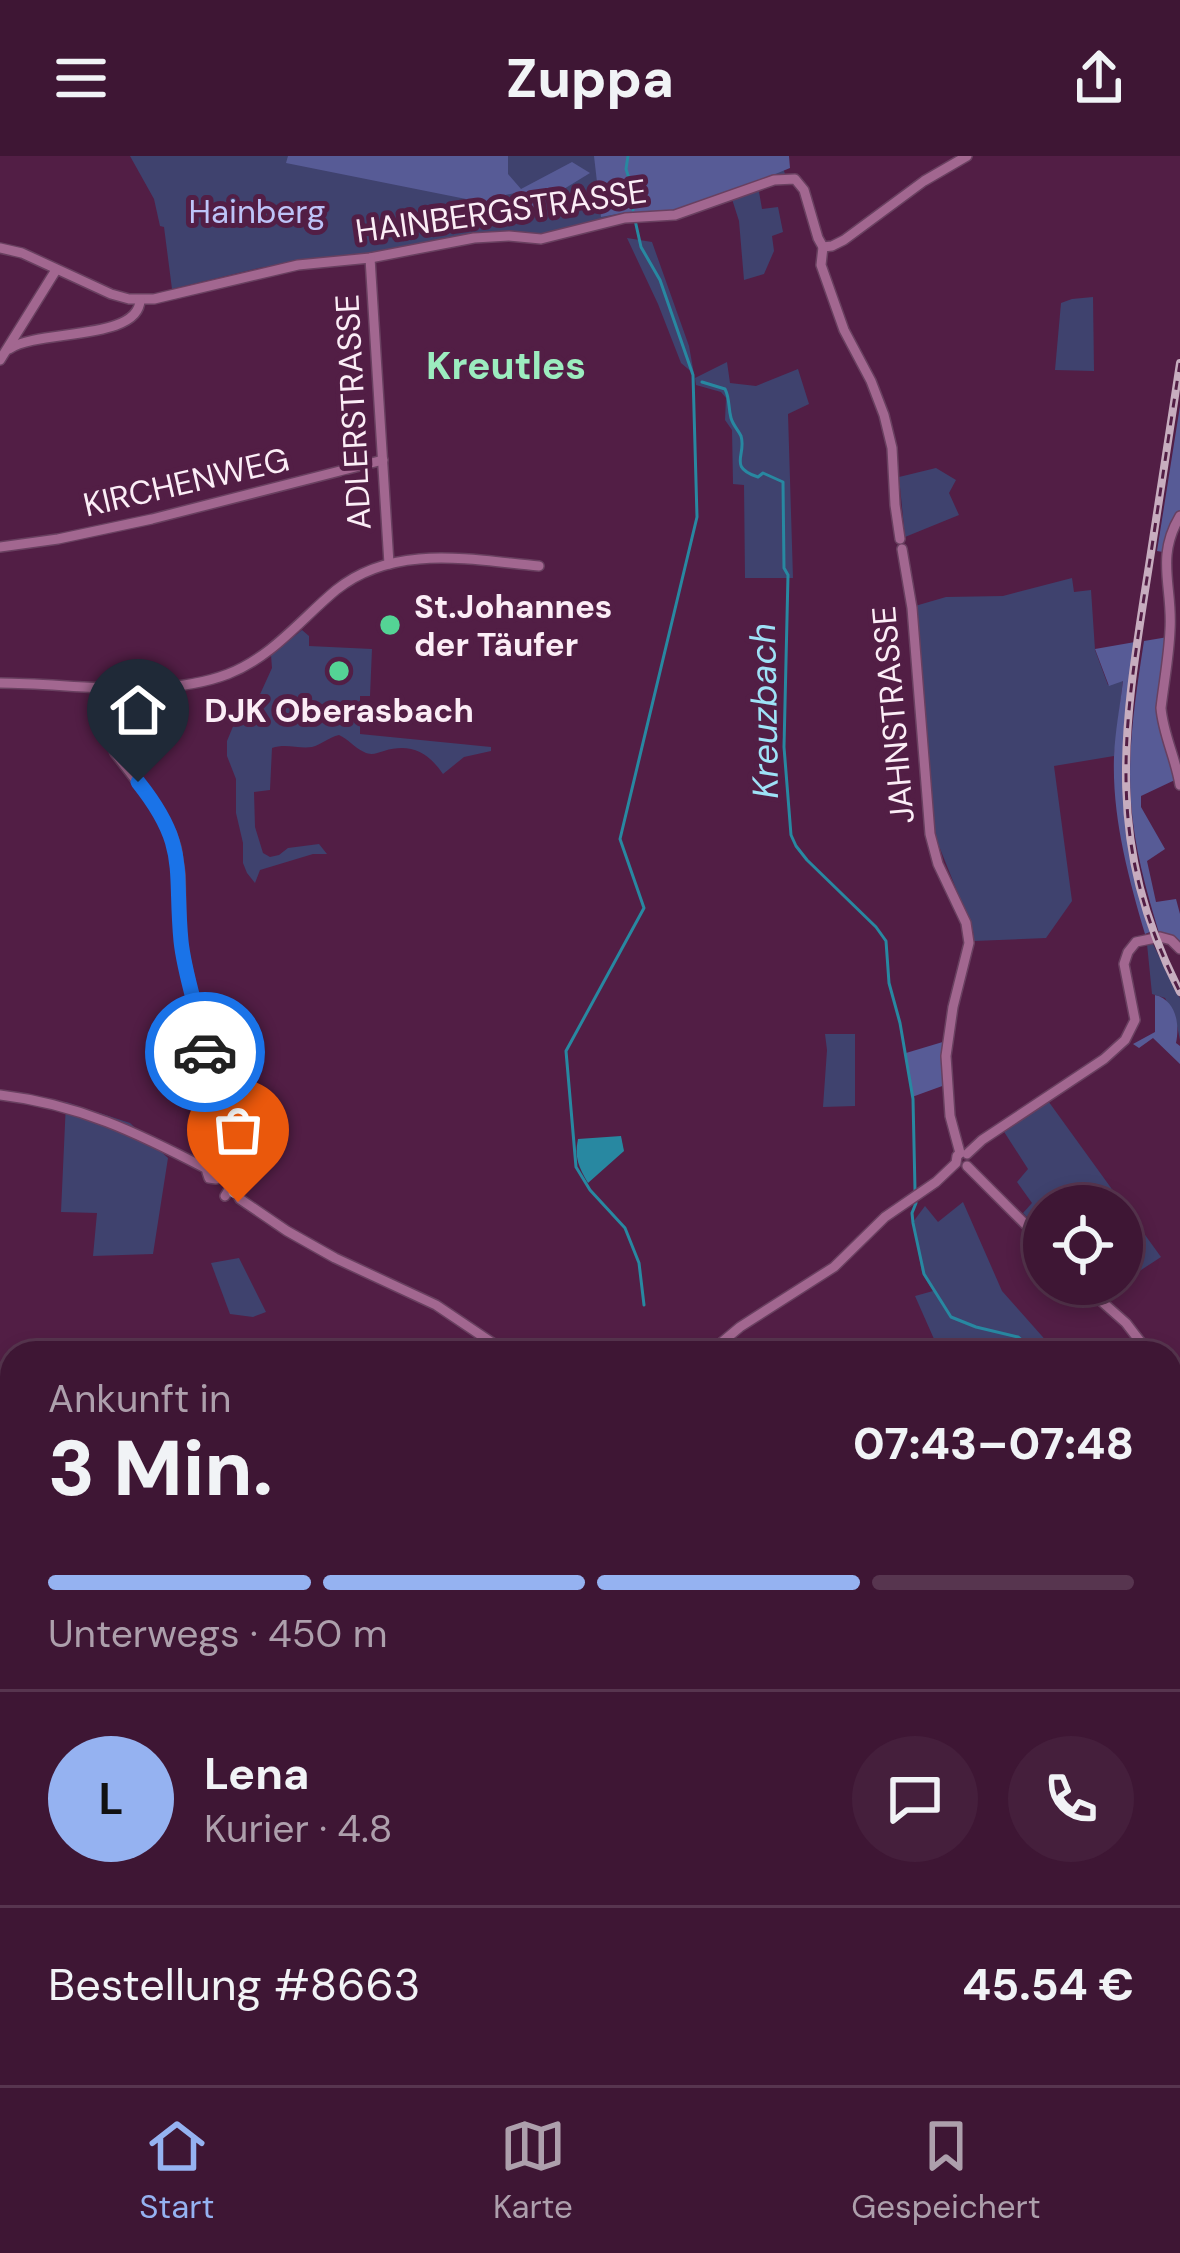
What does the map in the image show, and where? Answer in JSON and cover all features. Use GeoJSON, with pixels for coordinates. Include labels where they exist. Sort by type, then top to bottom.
{"type":"FeatureCollection","features":[{"type":"Feature","properties":{"kind":"street"},"geometry":{"type":"LineString","coordinates":[[823,247],[844,240],[924,181],[968,156]]}},
{"type":"Feature","properties":{"kind":"street","name":"JAHNSTRASSE"},"geometry":{"type":"LineString","coordinates":[[794,179],[804,190],[823,247],[823,272],[848,341],[878,395],[889,432],[912,608],[930,834],[938,864],[966,923],[969,944],[946,1055],[950,1116],[963,1159]]}},
{"type":"Feature","properties":{"kind":"street","name":"HAINBERGSTRASSE"},"geometry":{"type":"LineString","coordinates":[[140,300],[270,270],[474,238],[559,236],[625,218],[675,215],[774,180],[794,179]]}},
{"type":"Feature","properties":{"kind":"street"},"geometry":{"type":"LineString","coordinates":[[0,248],[22,253],[111,294],[140,300],[135,316],[116,326],[30,339],[9,349]]}},
{"type":"Feature","properties":{"kind":"street","name":"ADLERSTRASSE"},"geometry":{"type":"LineString","coordinates":[[370,257],[389,564]]}},
{"type":"Feature","properties":{"kind":"street"},"geometry":{"type":"LineString","coordinates":[[0,360],[56,270]]}},
{"type":"Feature","properties":{"kind":"street","name":"KIRCHENWEG"},"geometry":{"type":"LineString","coordinates":[[0,547],[152,519],[383,460]]}},
{"type":"Feature","properties":{"kind":"street"},"geometry":{"type":"LineString","coordinates":[[1180,516],[1165,560],[1171,629],[1161,708],[1180,785]]}},
{"type":"Feature","properties":{"kind":"street"},"geometry":{"type":"LineString","coordinates":[[0,683],[99,687],[200,682],[226,675],[283,640],[354,577],[389,564],[471,558],[539,566]]}},
{"type":"Feature","properties":{"kind":"street"},"geometry":{"type":"LineString","coordinates":[[99,687],[102,717],[115,753],[152,801],[176,848],[181,941],[204,1048],[214,1172],[227,1193],[226,1202],[236,1204],[240,1198],[287,1231],[436,1305],[490,1341]]}},
{"type":"Feature","properties":{"kind":"street"},"geometry":{"type":"LineString","coordinates":[[723,1341],[834,1267],[885,1217],[936,1182],[982,1140],[1125,1040],[1135,1020],[1124,964],[1136,942],[1160,937],[1180,949]]}},
{"type":"Feature","properties":{"kind":"street"},"geometry":{"type":"LineString","coordinates":[[0,1095],[99,1117],[214,1172]]}},
{"type":"Feature","properties":{"kind":"street"},"geometry":{"type":"LineString","coordinates":[[963,1159],[1023,1221]]}},
{"type":"Feature","properties":{"kind":"street"},"geometry":{"type":"LineString","coordinates":[[1106,1305],[1140,1341]]}},
{"type":"Feature","properties":{"kind":"green space","name":"Hainberg"},"geometry":{"type":"Polygon","coordinates":[[[130,156],[779,156],[786,177],[758,186],[762,209],[778,207],[783,232],[772,236],[774,251],[764,274],[744,280],[739,221],[731,196],[551,238],[506,235],[310,260],[172,289],[164,227],[130,156]]]}},
{"type":"Feature","properties":{"kind":"green space"},"geometry":{"type":"Polygon","coordinates":[[[627,238],[652,242],[689,346],[694,374],[681,363],[627,238]]]}},
{"type":"Feature","properties":{"kind":"green space"},"geometry":{"type":"Polygon","coordinates":[[[1093,297],[1094,371],[1055,370],[1061,303],[1093,297]]]}},
{"type":"Feature","properties":{"kind":"green space"},"geometry":{"type":"Polygon","coordinates":[[[727,362],[730,383],[756,386],[798,369],[809,404],[788,414],[793,578],[745,578],[744,485],[733,484],[726,398],[696,385],[695,378],[727,362]]]}},
{"type":"Feature","properties":{"kind":"green space"},"geometry":{"type":"Polygon","coordinates":[[[936,468],[956,480],[949,493],[959,515],[905,537],[899,477],[936,468]]]}},
{"type":"Feature","properties":{"kind":"green space"},"geometry":{"type":"Polygon","coordinates":[[[1072,578],[1074,592],[1091,590],[1095,650],[1108,685],[1123,680],[1114,756],[1054,766],[1072,901],[1046,938],[974,941],[931,826],[915,606],[946,597],[1003,596],[1072,578]]]}},
{"type":"Feature","properties":{"kind":"green space"},"geometry":{"type":"Polygon","coordinates":[[[302,630],[309,636],[309,646],[372,649],[370,696],[360,696],[360,734],[491,747],[491,751],[464,757],[443,774],[418,751],[402,748],[369,754],[339,735],[312,747],[272,748],[270,790],[254,792],[255,827],[263,853],[270,857],[288,848],[319,844],[327,854],[260,870],[255,883],[243,863],[236,779],[227,741],[234,724],[235,700],[257,701],[272,668],[271,655],[302,630]]]}},
{"type":"Feature","properties":{"kind":"green space"},"geometry":{"type":"Polygon","coordinates":[[[1152,942],[1180,998],[1180,1040],[1165,998],[1152,994],[1147,944],[1152,942]]]}},
{"type":"Feature","properties":{"kind":"green space"},"geometry":{"type":"Polygon","coordinates":[[[825,1034],[855,1034],[855,1106],[823,1107],[825,1034]]]}},
{"type":"Feature","properties":{"kind":"green space"},"geometry":{"type":"Polygon","coordinates":[[[1046,1098],[1109,1185],[1023,1185],[1023,1190],[1017,1182],[1028,1169],[1001,1127],[1046,1098]]]}},
{"type":"Feature","properties":{"kind":"green space"},"geometry":{"type":"Polygon","coordinates":[[[66,1102],[130,1123],[168,1158],[153,1254],[93,1256],[97,1213],[61,1212],[66,1102]]]}},
{"type":"Feature","properties":{"kind":"green space"},"geometry":{"type":"Polygon","coordinates":[[[963,1202],[1002,1291],[1046,1341],[930,1341],[934,1339],[915,1296],[933,1291],[922,1273],[913,1222],[925,1206],[938,1222],[963,1202]]]}},
{"type":"Feature","properties":{"kind":"green space"},"geometry":{"type":"Polygon","coordinates":[[[1143,1232],[1161,1257],[1143,1269],[1143,1232]]]}},
{"type":"Feature","properties":{"kind":"green space"},"geometry":{"type":"Polygon","coordinates":[[[239,1258],[266,1312],[253,1317],[230,1314],[211,1263],[239,1258]]]}},
{"type":"Feature","properties":{"kind":"shaded area"},"geometry":{"type":"Polygon","coordinates":[[[288,156],[508,156],[508,174],[521,189],[572,162],[590,173],[528,211],[515,193],[505,195],[496,205],[286,163],[288,156]]]}},
{"type":"Feature","properties":{"kind":"shaded area"},"geometry":{"type":"Polygon","coordinates":[[[594,156],[789,156],[790,168],[696,207],[601,217],[594,156]]]}},
{"type":"Feature","properties":{"kind":"shaded area"},"geometry":{"type":"Polygon","coordinates":[[[1180,406],[1180,515],[1163,552],[1157,551],[1180,406]]]}},
{"type":"Feature","properties":{"kind":"shaded area"},"geometry":{"type":"Polygon","coordinates":[[[1168,637],[1158,711],[1177,779],[1141,796],[1141,807],[1165,849],[1147,861],[1156,902],[1176,899],[1180,943],[1159,933],[1138,852],[1130,782],[1144,641],[1168,637]]]}},
{"type":"Feature","properties":{"kind":"shaded area"},"geometry":{"type":"Polygon","coordinates":[[[1135,642],[1125,717],[1123,788],[1131,859],[1150,932],[1145,934],[1118,824],[1114,779],[1123,681],[1109,686],[1095,649],[1135,642]]]}},
{"type":"Feature","properties":{"kind":"shaded area"},"geometry":{"type":"Polygon","coordinates":[[[1155,995],[1168,1002],[1175,1014],[1180,1064],[1153,1038],[1139,1048],[1133,1044],[1155,1032],[1155,995]]]}},
{"type":"Feature","properties":{"kind":"shaded area"},"geometry":{"type":"Polygon","coordinates":[[[946,1041],[945,1085],[912,1097],[906,1053],[946,1041]]]}},
{"type":"Feature","properties":{"kind":"shaded area"},"geometry":{"type":"Polygon","coordinates":[[[621,1136],[624,1151],[588,1183],[578,1162],[578,1139],[621,1136]]]}},
{"type":"Feature","properties":{"kind":"waterway","name":"Kreuzbach"},"geometry":{"type":"LineString","coordinates":[[628,156],[633,210]]}},
{"type":"Feature","properties":{"kind":"waterway"},"geometry":{"type":"LineString","coordinates":[[635,220],[641,247],[660,280],[693,375],[697,517],[620,839],[644,908],[566,1051],[576,1167],[625,1228],[639,1263],[644,1305]]}},
{"type":"Feature","properties":{"kind":"waterway","name":"Kreuzbach"},"geometry":{"type":"LineString","coordinates":[[702,382],[725,389],[731,418],[741,436],[743,469],[783,482],[784,568],[788,575],[784,747],[791,835],[807,860],[886,941],[889,983],[913,1099],[915,1190]]}},
{"type":"Feature","properties":{"kind":"waterway","name":"Kreuzbach"},"geometry":{"type":"LineString","coordinates":[[916,1203],[913,1223],[924,1274],[951,1317],[1023,1341]]}},
{"type":"Feature","properties":{"kind":"railway"},"geometry":{"type":"LineString","coordinates":[[1180,363],[1132,683],[1126,785],[1139,886],[1180,992]]}},
{"type":"Feature","properties":{"kind":"way so far"},"geometry":{"type":"LineString","coordinates":[[205,1052],[213,1163],[222,1168],[221,1176],[230,1190],[239,1194],[238,1202]]}},
{"type":"Feature","properties":{"kind":"place","name":"St.Johannes der Täufer"},"geometry":{"type":"Point","coordinates":[390,625]}},
{"type":"Feature","properties":{"kind":"place","name":"DJK Oberasbach"},"geometry":{"type":"Point","coordinates":[339,671]}},
{"type":"Feature","properties":{"kind":"district","name":"Kreutles"},"geometry":{"type":"Point","coordinates":[506,365]}},
{"type":"Feature","properties":{"kind":"route"},"geometry":{"type":"LineString","coordinates":[[138,782],[176,848],[181,941],[205,1052]]}}]}
